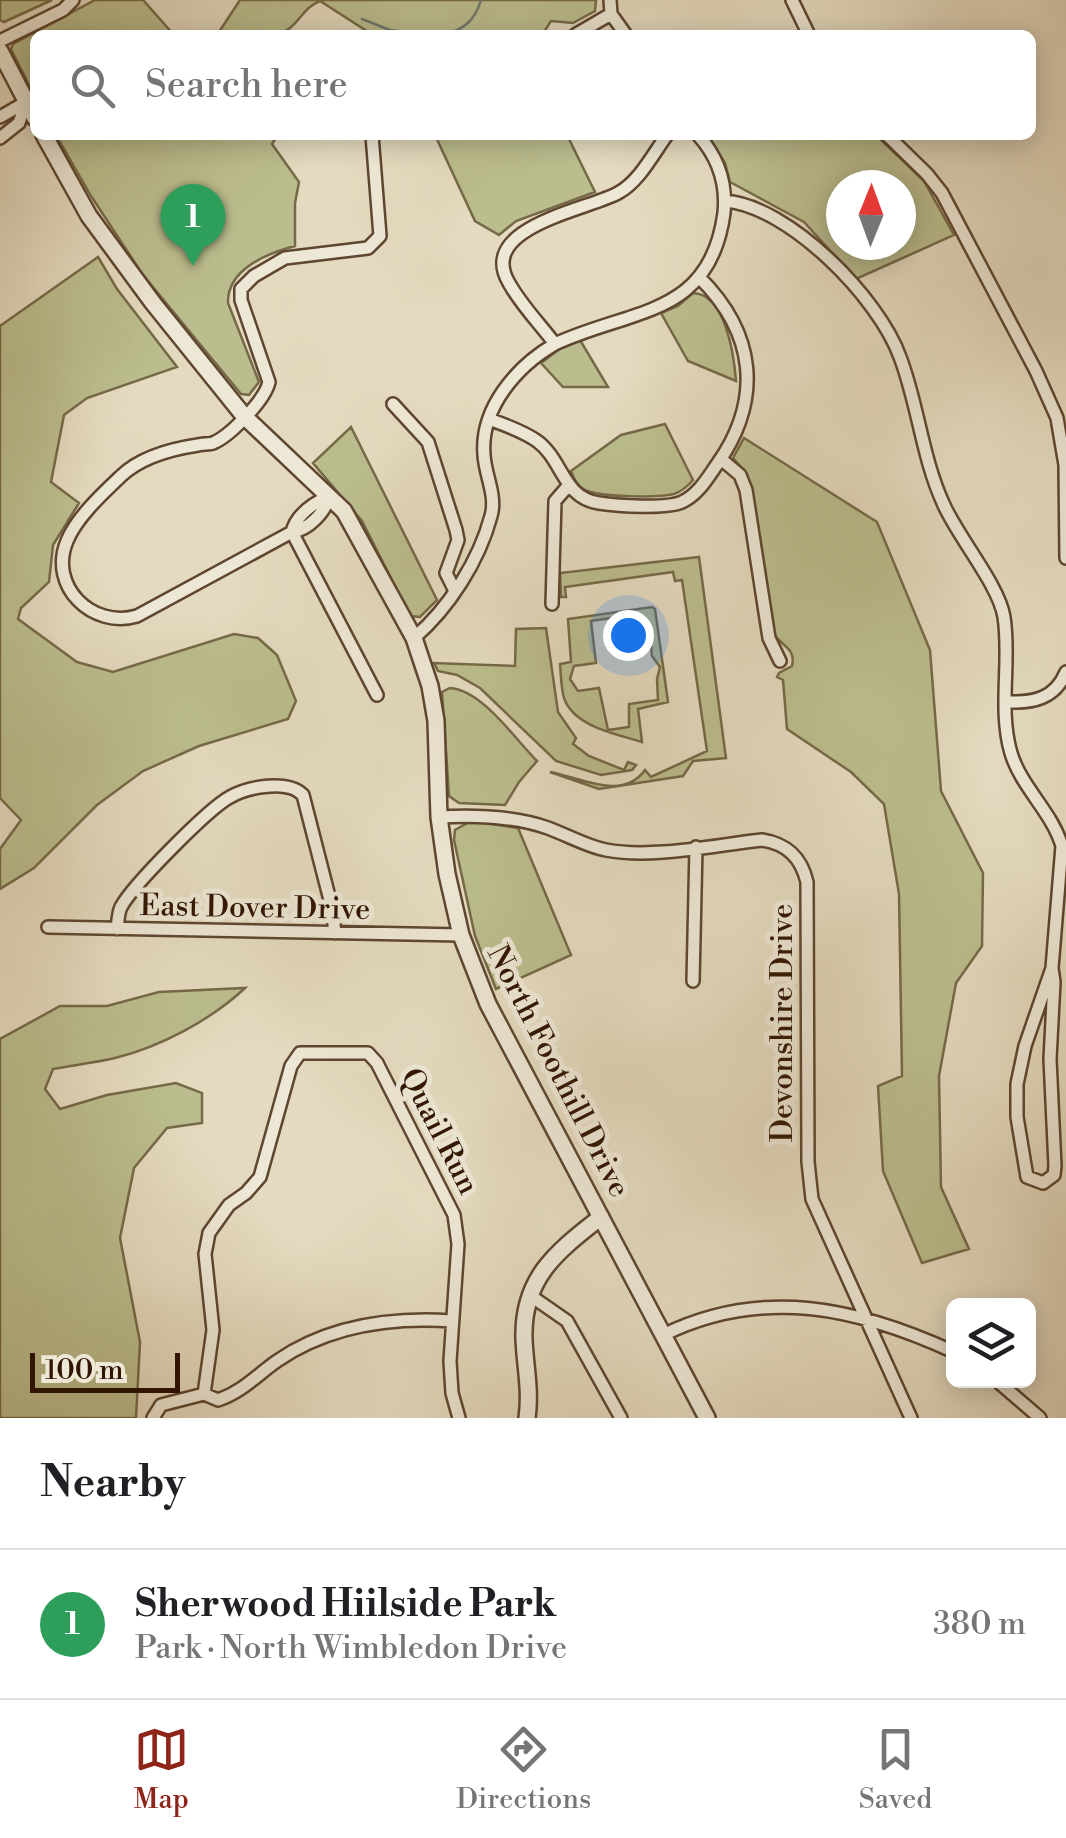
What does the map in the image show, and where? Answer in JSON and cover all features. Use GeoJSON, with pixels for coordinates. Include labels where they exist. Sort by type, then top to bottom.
{"type":"FeatureCollection","features":[{"type":"Feature","properties":{"kind":"street"},"geometry":{"type":"LineString","coordinates":[[0,40],[63,10],[72,0]]}},
{"type":"Feature","properties":{"kind":"street"},"geometry":{"type":"LineString","coordinates":[[610,0],[611,14],[622,30]]}},
{"type":"Feature","properties":{"kind":"street"},"geometry":{"type":"LineString","coordinates":[[792,0],[807,30]]}},
{"type":"Feature","properties":{"kind":"street"},"geometry":{"type":"LineString","coordinates":[[584,30],[611,14]]}},
{"type":"Feature","properties":{"kind":"street"},"geometry":{"type":"LineString","coordinates":[[0,51],[30,109]]}},
{"type":"Feature","properties":{"kind":"street"},"geometry":{"type":"LineString","coordinates":[[0,117],[26,102]]}},
{"type":"Feature","properties":{"kind":"street"},"geometry":{"type":"LineString","coordinates":[[0,138],[19,123],[26,102]]}},
{"type":"Feature","properties":{"kind":"street","name":"North Foothill Drive"},"geometry":{"type":"LineString","coordinates":[[47,140],[89,216],[153,303],[244,416],[344,510],[414,638],[430,686],[436,720],[440,817],[461,936],[488,1004],[706,1418]]}},
{"type":"Feature","properties":{"kind":"street"},"geometry":{"type":"LineString","coordinates":[[329,496],[327,508],[301,531],[292,532],[138,616],[105,617],[83,607],[67,586],[63,573],[64,546],[70,533],[133,467],[164,453],[197,445],[244,416],[267,392],[268,382],[241,300],[241,288],[285,258],[368,248],[380,236],[372,140]]}},
{"type":"Feature","properties":{"kind":"street"},"geometry":{"type":"LineString","coordinates":[[555,344],[508,282],[504,264],[508,246],[527,229],[622,192],[663,140]]}},
{"type":"Feature","properties":{"kind":"street"},"geometry":{"type":"LineString","coordinates":[[414,638],[437,618],[455,592],[492,516],[484,456],[488,419],[499,395],[540,353],[555,344],[670,302],[690,290],[714,257],[725,201],[718,162],[702,140]]}},
{"type":"Feature","properties":{"kind":"street"},"geometry":{"type":"LineString","coordinates":[[893,140],[942,193],[1056,418],[1065,466],[1066,558]]}},
{"type":"Feature","properties":{"kind":"street"},"geometry":{"type":"LineString","coordinates":[[725,201],[745,203],[804,236],[868,302],[887,330],[900,356],[940,498],[1004,614],[1007,734],[1014,762],[1062,846],[1052,968],[1050,1059],[1055,1166],[1054,1175],[1043,1184],[1027,1178],[1022,1164],[1016,1100],[1025,1046],[1052,968]]}},
{"type":"Feature","properties":{"kind":"street"},"geometry":{"type":"LineString","coordinates":[[488,419],[537,441],[552,455],[568,486],[584,500],[600,504],[673,505],[686,500],[700,488],[740,427],[747,393],[745,357],[733,320],[722,300],[700,278]]}},
{"type":"Feature","properties":{"kind":"street"},"geometry":{"type":"LineString","coordinates":[[393,404],[428,442],[458,540],[446,573],[455,592]]}},
{"type":"Feature","properties":{"kind":"street"},"geometry":{"type":"LineString","coordinates":[[721,459],[740,475],[746,490],[769,638],[780,662]]}},
{"type":"Feature","properties":{"kind":"street"},"geometry":{"type":"LineString","coordinates":[[552,604],[556,501],[568,486]]}},
{"type":"Feature","properties":{"kind":"street"},"geometry":{"type":"LineString","coordinates":[[292,532],[377,695]]}},
{"type":"Feature","properties":{"kind":"street"},"geometry":{"type":"LineString","coordinates":[[1006,702],[1030,703],[1047,696],[1060,686],[1066,672]]}},
{"type":"Feature","properties":{"kind":"street"},"geometry":{"type":"LineString","coordinates":[[117,929],[120,909],[130,894],[204,817],[230,797],[256,788],[289,787],[303,795],[332,908],[334,934]]}},
{"type":"Feature","properties":{"kind":"street","name":"Devonshire Drive"},"geometry":{"type":"LineString","coordinates":[[440,817],[470,815],[512,820],[545,827],[609,850],[642,852],[769,840],[788,849],[805,873],[808,1180],[818,1216],[912,1418]]}},
{"type":"Feature","properties":{"kind":"street"},"geometry":{"type":"LineString","coordinates":[[693,981],[696,847]]}},
{"type":"Feature","properties":{"kind":"street","name":"East Dover Drive"},"geometry":{"type":"LineString","coordinates":[[48,928],[461,936]]}},
{"type":"Feature","properties":{"kind":"street","name":"Quail Run"},"geometry":{"type":"LineString","coordinates":[[204,1394],[213,1330],[205,1254],[209,1233],[229,1204],[246,1193],[260,1176],[292,1066],[300,1053],[365,1054],[377,1062],[454,1215],[458,1244],[452,1393],[459,1418]]}},
{"type":"Feature","properties":{"kind":"street"},"geometry":{"type":"LineString","coordinates":[[526,1418],[530,1395],[524,1337],[530,1296],[556,1253],[602,1217]]}},
{"type":"Feature","properties":{"kind":"street"},"geometry":{"type":"LineString","coordinates":[[530,1296],[567,1321],[621,1418]]}},
{"type":"Feature","properties":{"kind":"street"},"geometry":{"type":"LineString","coordinates":[[663,1334],[709,1317],[767,1309],[828,1308],[909,1331],[946,1348]]}},
{"type":"Feature","properties":{"kind":"street"},"geometry":{"type":"LineString","coordinates":[[153,1418],[161,1405],[204,1394],[218,1400],[236,1394],[280,1359],[342,1329],[398,1321],[452,1321]]}},
{"type":"Feature","properties":{"kind":"street"},"geometry":{"type":"LineString","coordinates":[[1005,1388],[1040,1418]]}},
{"type":"Feature","properties":{"kind":"green space"},"geometry":{"type":"Polygon","coordinates":[[[0,0],[52,0],[4,22],[0,20],[0,0]]]}},
{"type":"Feature","properties":{"kind":"green space"},"geometry":{"type":"Polygon","coordinates":[[[95,0],[143,0],[170,30],[39,30],[95,0]]]}},
{"type":"Feature","properties":{"kind":"green space"},"geometry":{"type":"Polygon","coordinates":[[[240,0],[596,0],[595,11],[573,23],[551,21],[545,30],[365,30],[320,1],[286,30],[220,30],[240,0]]]}},
{"type":"Feature","properties":{"kind":"green space"},"geometry":{"type":"Polygon","coordinates":[[[30,35],[30,87],[11,49],[30,35]]]}},
{"type":"Feature","properties":{"kind":"green space"},"geometry":{"type":"Polygon","coordinates":[[[59,140],[275,140],[272,144],[299,182],[295,246],[251,264],[229,291],[228,303],[259,382],[249,395],[241,394],[143,275],[59,140]]]}},
{"type":"Feature","properties":{"kind":"green space"},"geometry":{"type":"Polygon","coordinates":[[[437,140],[569,140],[595,192],[516,221],[499,235],[475,221],[437,140]]]}},
{"type":"Feature","properties":{"kind":"green space"},"geometry":{"type":"Polygon","coordinates":[[[711,140],[881,140],[913,170],[826,170],[826,246],[804,222],[730,182],[725,163],[711,140]]]}},
{"type":"Feature","properties":{"kind":"green space"},"geometry":{"type":"Polygon","coordinates":[[[916,173],[924,181],[954,235],[916,252],[916,173]]]}},
{"type":"Feature","properties":{"kind":"green space"},"geometry":{"type":"Polygon","coordinates":[[[98,257],[117,289],[177,367],[87,398],[64,415],[51,482],[79,503],[53,545],[49,582],[21,608],[18,619],[77,662],[113,672],[234,634],[258,638],[277,655],[296,701],[288,719],[199,746],[143,771],[97,805],[34,868],[0,889],[0,849],[21,820],[0,798],[0,326],[98,257]]]}},
{"type":"Feature","properties":{"kind":"green space"},"geometry":{"type":"Polygon","coordinates":[[[839,260],[898,260],[856,279],[839,260]]]}},
{"type":"Feature","properties":{"kind":"green space"},"geometry":{"type":"Polygon","coordinates":[[[693,293],[704,296],[721,315],[736,381],[688,361],[661,313],[678,306],[693,293]]]}},
{"type":"Feature","properties":{"kind":"green space"},"geometry":{"type":"Polygon","coordinates":[[[580,340],[608,387],[563,387],[541,363],[562,347],[580,340]]]}},
{"type":"Feature","properties":{"kind":"green space"},"geometry":{"type":"Polygon","coordinates":[[[665,424],[693,480],[682,490],[666,495],[616,495],[585,490],[576,482],[571,471],[621,435],[665,424]]]}},
{"type":"Feature","properties":{"kind":"green space"},"geometry":{"type":"Polygon","coordinates":[[[351,427],[437,600],[420,617],[410,616],[362,521],[313,463],[351,427]]]}},
{"type":"Feature","properties":{"kind":"green space"},"geometry":{"type":"Polygon","coordinates":[[[744,438],[877,522],[930,650],[941,791],[983,873],[982,946],[956,983],[939,1076],[941,1187],[969,1249],[922,1263],[883,1171],[878,1086],[902,1076],[899,894],[884,804],[851,772],[787,729],[783,680],[777,677],[792,666],[793,659],[772,628],[751,488],[746,473],[733,458],[744,438]]]}},
{"type":"Feature","properties":{"kind":"green space"},"geometry":{"type":"Polygon","coordinates":[[[699,557],[726,758],[693,761],[683,776],[625,785],[645,770],[651,777],[707,751],[682,580],[675,581],[673,572],[565,587],[566,597],[561,597],[560,573],[699,557]]]}},
{"type":"Feature","properties":{"kind":"green space"},"geometry":{"type":"Polygon","coordinates":[[[655,609],[668,702],[638,709],[642,742],[586,723],[569,708],[563,694],[560,664],[571,662],[568,619],[655,609]],[[611,618],[591,621],[596,663],[574,666],[570,679],[578,691],[599,688],[608,730],[629,727],[629,704],[658,700],[660,667],[652,656],[650,635],[615,640],[611,618]]]}},
{"type":"Feature","properties":{"kind":"green space"},"geometry":{"type":"Polygon","coordinates":[[[546,628],[558,712],[576,738],[573,744],[589,756],[624,770],[628,762],[636,765],[632,770],[601,775],[556,761],[480,688],[457,675],[438,671],[434,663],[515,666],[516,629],[546,628]]]}},
{"type":"Feature","properties":{"kind":"green space"},"geometry":{"type":"Polygon","coordinates":[[[450,688],[486,706],[537,761],[505,805],[459,803],[449,796],[442,692],[450,688]]]}},
{"type":"Feature","properties":{"kind":"green space"},"geometry":{"type":"Polygon","coordinates":[[[550,772],[600,785],[625,785],[599,789],[550,772]]]}},
{"type":"Feature","properties":{"kind":"green space"},"geometry":{"type":"Polygon","coordinates":[[[471,821],[518,828],[571,955],[496,989],[475,936],[454,840],[455,830],[471,821]]]}},
{"type":"Feature","properties":{"kind":"green space"},"geometry":{"type":"Polygon","coordinates":[[[245,988],[201,1021],[150,1047],[53,1069],[45,1089],[60,1109],[107,1095],[176,1083],[202,1093],[202,1123],[167,1128],[134,1168],[120,1238],[140,1342],[136,1418],[0,1418],[0,1039],[60,1006],[107,1006],[159,992],[245,988]]]}},
{"type":"Feature","properties":{"kind":"waterway"},"geometry":{"type":"LineString","coordinates":[[457,30],[467,24],[481,0]]}},
{"type":"Feature","properties":{"kind":"waterway"},"geometry":{"type":"LineString","coordinates":[[362,19],[390,30]]}},
{"type":"Feature","properties":{"kind":"place","name":"Sherwood Hiilside Park"},"geometry":{"type":"Point","coordinates":[193,266]}}]}
